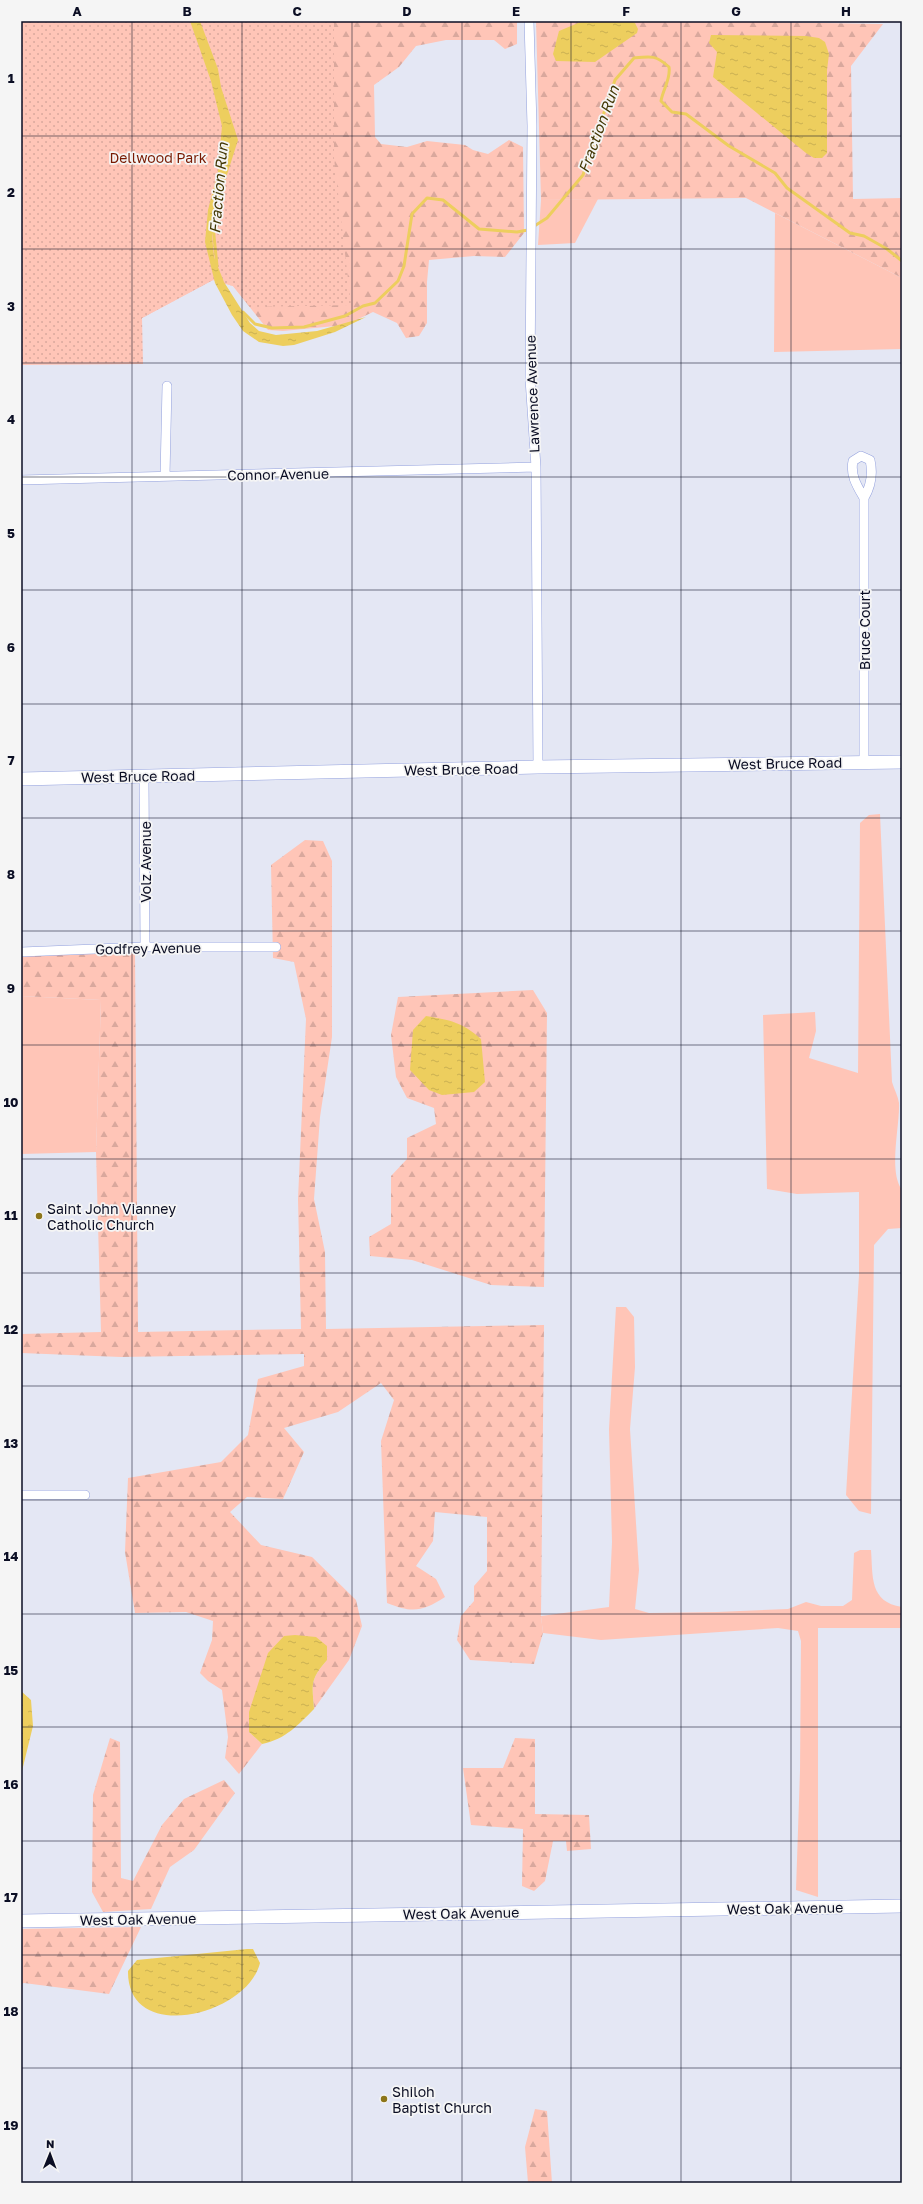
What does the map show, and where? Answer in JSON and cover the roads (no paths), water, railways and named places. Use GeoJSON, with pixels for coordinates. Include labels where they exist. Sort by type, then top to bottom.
{"type":"FeatureCollection","features":[{"type":"Feature","properties":{"kind":"street","name":"Lawrence Avenue"},"geometry":{"type":"LineString","coordinates":[[530,21],[532,126],[530,222],[530,379],[536,467],[538,767]]}},
{"type":"Feature","properties":{"kind":"street"},"geometry":{"type":"LineString","coordinates":[[165,476],[167,386]]}},
{"type":"Feature","properties":{"kind":"street","name":"Connor Avenue"},"geometry":{"type":"LineString","coordinates":[[21,480],[536,467]]}},
{"type":"Feature","properties":{"kind":"street","name":"Bruce Court"},"geometry":{"type":"LineString","coordinates":[[864,498],[864,762]]}},
{"type":"Feature","properties":{"kind":"street","name":"West Bruce Road"},"geometry":{"type":"LineString","coordinates":[[21,779],[538,767],[902,762]]}},
{"type":"Feature","properties":{"kind":"street","name":"Volz Avenue"},"geometry":{"type":"LineString","coordinates":[[144,776],[146,947]]}},
{"type":"Feature","properties":{"kind":"street","name":"Godfrey Avenue"},"geometry":{"type":"LineString","coordinates":[[21,952],[146,947],[276,947]]}},
{"type":"Feature","properties":{"kind":"street"},"geometry":{"type":"LineString","coordinates":[[21,1495],[85,1495]]}},
{"type":"Feature","properties":{"kind":"street","name":"West Oak Avenue"},"geometry":{"type":"LineString","coordinates":[[21,1921],[902,1906]]}},
{"type":"Feature","properties":{"kind":"water"},"geometry":{"type":"Polygon","coordinates":[[[190,21],[200,21],[218,69],[221,87],[238,140],[218,203],[212,236],[214,257],[224,282],[250,323],[259,331],[276,335],[317,331],[366,317],[335,332],[294,345],[283,346],[259,342],[243,331],[232,315],[215,283],[205,242],[208,210],[218,171],[222,126],[211,81],[190,21]]]}},
{"type":"Feature","properties":{"kind":"water"},"geometry":{"type":"Polygon","coordinates":[[[583,21],[630,21],[635,23],[638,29],[637,33],[595,62],[556,61],[553,54],[559,31],[583,21]]]}},
{"type":"Feature","properties":{"kind":"water"},"geometry":{"type":"Polygon","coordinates":[[[711,35],[806,36],[819,38],[825,42],[829,54],[827,70],[827,153],[822,158],[814,158],[806,153],[713,77],[717,52],[709,43],[711,35]]]}},
{"type":"Feature","properties":{"kind":"water"},"geometry":{"type":"Polygon","coordinates":[[[426,1016],[462,1025],[481,1039],[485,1082],[474,1092],[442,1095],[429,1090],[410,1070],[413,1030],[426,1016]]]}},
{"type":"Feature","properties":{"kind":"water"},"geometry":{"type":"Polygon","coordinates":[[[295,1635],[316,1637],[327,1646],[327,1660],[313,1682],[314,1709],[291,1731],[278,1739],[262,1744],[249,1732],[249,1712],[268,1653],[284,1636],[295,1635]]]}},
{"type":"Feature","properties":{"kind":"water"},"geometry":{"type":"Polygon","coordinates":[[[21,1691],[31,1700],[33,1726],[21,1775],[21,1691]]]}},
{"type":"Feature","properties":{"kind":"water"},"geometry":{"type":"Polygon","coordinates":[[[253,1949],[260,1963],[251,1982],[234,1997],[212,2008],[189,2015],[166,2015],[146,2008],[133,1994],[128,1971],[137,1960],[253,1949]]]}},
{"type":"Feature","properties":{"kind":"waterway","name":"Fraction Run"},"geometry":{"type":"LineString","coordinates":[[243,312],[255,324],[272,328],[304,327],[345,316],[363,306],[375,303],[398,281],[404,266],[412,214],[427,198],[443,200],[479,229],[517,232],[528,230],[547,218],[583,175],[615,80],[634,58],[645,57],[657,58],[669,67],[669,76],[661,101],[672,112],[686,114],[729,146],[775,173],[787,188],[850,233],[864,236],[887,249],[902,261]]}},
{"type":"Feature","properties":{"kind":"waterway","name":"Fraction Run"},"geometry":{"type":"LineString","coordinates":[[213,226],[217,266]]}},
{"type":"Feature","properties":{"kind":"place","name":"Saint John Vianney Catholic Church"},"geometry":{"type":"Point","coordinates":[39,1216]}},
{"type":"Feature","properties":{"kind":"place","name":"Shiloh Baptist Church"},"geometry":{"type":"Point","coordinates":[384,2099]}},
{"type":"Feature","properties":{"kind":"park label","name":"Dellwood Park"},"geometry":{"type":"Point","coordinates":[158,157]}}]}
